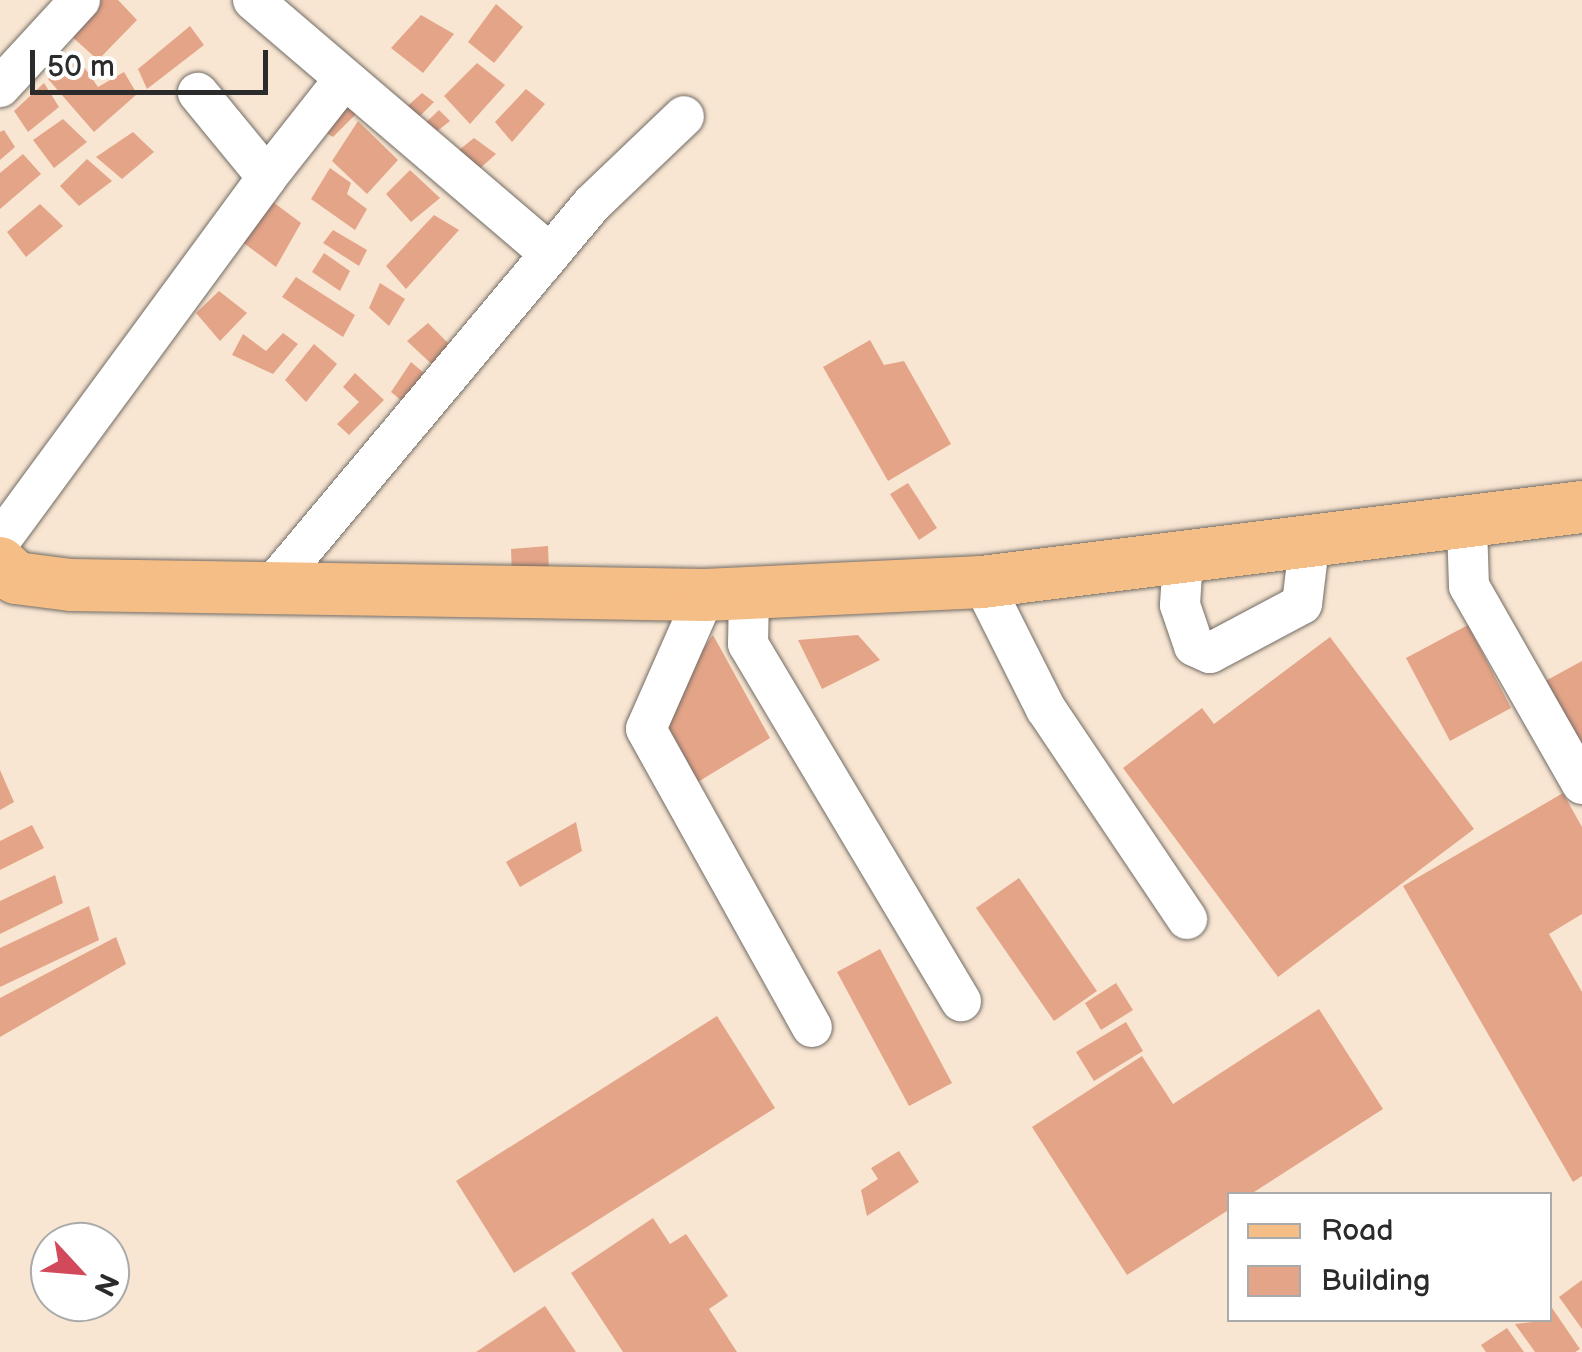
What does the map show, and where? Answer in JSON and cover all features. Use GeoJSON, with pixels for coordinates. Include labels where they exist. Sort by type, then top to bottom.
{"type":"FeatureCollection","features":[{"type":"Feature","properties":{"kind":"main road"},"geometry":{"type":"LineString","coordinates":[[0,563],[16,578],[71,585],[267,592],[727,594],[982,582],[1183,556],[1309,546],[1582,507]]}},
{"type":"Feature","properties":{"kind":"street"},"geometry":{"type":"LineString","coordinates":[[0,87],[80,0]]}},
{"type":"Feature","properties":{"kind":"street"},"geometry":{"type":"LineString","coordinates":[[253,0],[550,254]]}},
{"type":"Feature","properties":{"kind":"street"},"geometry":{"type":"LineString","coordinates":[[0,541],[267,177],[344,79]]}},
{"type":"Feature","properties":{"kind":"street"},"geometry":{"type":"LineString","coordinates":[[198,92],[267,177]]}},
{"type":"Feature","properties":{"kind":"street"},"geometry":{"type":"LineString","coordinates":[[267,592],[360,474],[592,204],[684,116]]}},
{"type":"Feature","properties":{"kind":"street"},"geometry":{"type":"LineString","coordinates":[[1466,526],[1469,586],[1582,784]]}},
{"type":"Feature","properties":{"kind":"street"},"geometry":{"type":"LineString","coordinates":[[1183,556],[1180,605],[1194,646],[1210,652],[1300,606],[1309,546]]}},
{"type":"Feature","properties":{"kind":"street"},"geometry":{"type":"LineString","coordinates":[[982,582],[1046,709],[1186,919]]}},
{"type":"Feature","properties":{"kind":"street"},"geometry":{"type":"LineString","coordinates":[[727,594],[748,644],[962,1002]]}},
{"type":"Feature","properties":{"kind":"street"},"geometry":{"type":"LineString","coordinates":[[727,594],[646,729],[812,1028]]}},
{"type":"Feature","properties":{"kind":"building"},"geometry":{"type":"Polygon","coordinates":[[[97,0],[118,0],[137,20],[98,60],[69,34],[97,0]]]}},
{"type":"Feature","properties":{"kind":"building"},"geometry":{"type":"Polygon","coordinates":[[[496,4],[523,27],[494,63],[468,42],[496,4]]]}},
{"type":"Feature","properties":{"kind":"building"},"geometry":{"type":"Polygon","coordinates":[[[421,15],[454,34],[423,73],[391,48],[421,15]]]}},
{"type":"Feature","properties":{"kind":"building"},"geometry":{"type":"Polygon","coordinates":[[[190,26],[204,45],[147,89],[138,69],[190,26]]]}},
{"type":"Feature","properties":{"kind":"building"},"geometry":{"type":"Polygon","coordinates":[[[77,57],[98,87],[124,72],[137,94],[94,132],[48,79],[77,57]]]}},
{"type":"Feature","properties":{"kind":"building"},"geometry":{"type":"Polygon","coordinates":[[[477,63],[505,85],[470,124],[444,96],[477,63]]]}},
{"type":"Feature","properties":{"kind":"building"},"geometry":{"type":"Polygon","coordinates":[[[44,83],[59,107],[28,132],[14,111],[44,83]]]}},
{"type":"Feature","properties":{"kind":"building"},"geometry":{"type":"Polygon","coordinates":[[[526,89],[545,104],[512,142],[495,122],[526,89]]]}},
{"type":"Feature","properties":{"kind":"building"},"geometry":{"type":"Polygon","coordinates":[[[349,93],[363,107],[333,137],[315,126],[349,93]]]}},
{"type":"Feature","properties":{"kind":"building"},"geometry":{"type":"Polygon","coordinates":[[[422,93],[434,102],[412,124],[402,111],[422,93]]]}},
{"type":"Feature","properties":{"kind":"building"},"geometry":{"type":"Polygon","coordinates":[[[439,110],[450,121],[427,139],[418,130],[439,110]]]}},
{"type":"Feature","properties":{"kind":"building"},"geometry":{"type":"Polygon","coordinates":[[[63,119],[87,142],[54,168],[33,140],[63,119]]]}},
{"type":"Feature","properties":{"kind":"building"},"geometry":{"type":"Polygon","coordinates":[[[358,121],[398,160],[367,194],[332,161],[358,121]]]}},
{"type":"Feature","properties":{"kind":"building"},"geometry":{"type":"Polygon","coordinates":[[[4,130],[15,147],[0,160],[0,132],[4,130]]]}},
{"type":"Feature","properties":{"kind":"building"},"geometry":{"type":"Polygon","coordinates":[[[133,132],[154,152],[122,179],[96,157],[133,132]]]}},
{"type":"Feature","properties":{"kind":"building"},"geometry":{"type":"Polygon","coordinates":[[[474,138],[496,154],[476,172],[454,154],[474,138]]]}},
{"type":"Feature","properties":{"kind":"building"},"geometry":{"type":"Polygon","coordinates":[[[23,154],[41,174],[0,209],[0,173],[23,154]]]}},
{"type":"Feature","properties":{"kind":"building"},"geometry":{"type":"Polygon","coordinates":[[[87,159],[112,181],[79,206],[60,186],[87,159]]]}},
{"type":"Feature","properties":{"kind":"building"},"geometry":{"type":"Polygon","coordinates":[[[330,168],[351,183],[347,194],[367,209],[355,230],[311,199],[330,168]]]}},
{"type":"Feature","properties":{"kind":"building"},"geometry":{"type":"Polygon","coordinates":[[[410,170],[440,198],[411,222],[386,194],[410,170]]]}},
{"type":"Feature","properties":{"kind":"building"},"geometry":{"type":"Polygon","coordinates":[[[269,199],[301,223],[276,267],[241,241],[269,199]]]}},
{"type":"Feature","properties":{"kind":"building"},"geometry":{"type":"Polygon","coordinates":[[[40,204],[63,226],[26,257],[7,232],[40,204]]]}},
{"type":"Feature","properties":{"kind":"building"},"geometry":{"type":"Polygon","coordinates":[[[434,215],[459,230],[406,289],[386,266],[434,215]]]}},
{"type":"Feature","properties":{"kind":"building"},"geometry":{"type":"Polygon","coordinates":[[[333,230],[367,250],[359,266],[323,243],[333,230]]]}},
{"type":"Feature","properties":{"kind":"building"},"geometry":{"type":"Polygon","coordinates":[[[324,253],[350,271],[340,291],[312,272],[324,253]]]}},
{"type":"Feature","properties":{"kind":"building"},"geometry":{"type":"Polygon","coordinates":[[[296,277],[355,315],[343,337],[282,297],[296,277]]]}},
{"type":"Feature","properties":{"kind":"building"},"geometry":{"type":"Polygon","coordinates":[[[380,283],[405,299],[389,326],[369,308],[380,283]]]}},
{"type":"Feature","properties":{"kind":"building"},"geometry":{"type":"Polygon","coordinates":[[[219,291],[247,313],[220,341],[196,313],[219,291]]]}},
{"type":"Feature","properties":{"kind":"building"},"geometry":{"type":"Polygon","coordinates":[[[428,323],[454,349],[438,370],[407,341],[428,323]]]}},
{"type":"Feature","properties":{"kind":"building"},"geometry":{"type":"Polygon","coordinates":[[[283,333],[298,344],[273,374],[232,355],[243,334],[266,351],[283,333]]]}},
{"type":"Feature","properties":{"kind":"building"},"geometry":{"type":"Polygon","coordinates":[[[870,340],[884,365],[904,361],[951,444],[888,481],[823,367],[870,340]]]}},
{"type":"Feature","properties":{"kind":"building"},"geometry":{"type":"Polygon","coordinates":[[[314,344],[337,364],[306,402],[285,380],[314,344]]]}},
{"type":"Feature","properties":{"kind":"building"},"geometry":{"type":"Polygon","coordinates":[[[411,362],[431,379],[407,405],[391,392],[411,362]]]}},
{"type":"Feature","properties":{"kind":"building"},"geometry":{"type":"Polygon","coordinates":[[[355,373],[384,400],[349,435],[337,424],[359,402],[343,387],[355,373]]]}},
{"type":"Feature","properties":{"kind":"building"},"geometry":{"type":"Polygon","coordinates":[[[908,483],[937,528],[919,540],[890,494],[908,483]]]}},
{"type":"Feature","properties":{"kind":"building"},"geometry":{"type":"Polygon","coordinates":[[[548,546],[549,573],[512,576],[511,549],[548,546]]]}},
{"type":"Feature","properties":{"kind":"building"},"geometry":{"type":"Polygon","coordinates":[[[1468,625],[1511,708],[1450,741],[1406,658],[1468,625]]]}},
{"type":"Feature","properties":{"kind":"building"},"geometry":{"type":"Polygon","coordinates":[[[713,635],[770,738],[688,788],[660,741],[676,687],[713,635]]]}},
{"type":"Feature","properties":{"kind":"building"},"geometry":{"type":"Polygon","coordinates":[[[858,635],[880,660],[822,689],[798,640],[858,635]]]}},
{"type":"Feature","properties":{"kind":"building"},"geometry":{"type":"Polygon","coordinates":[[[1330,637],[1474,829],[1278,977],[1123,768],[1202,708],[1214,724],[1330,637]]]}},
{"type":"Feature","properties":{"kind":"building"},"geometry":{"type":"Polygon","coordinates":[[[1582,661],[1582,764],[1538,685],[1582,661]]]}},
{"type":"Feature","properties":{"kind":"building"},"geometry":{"type":"Polygon","coordinates":[[[0,770],[14,802],[0,810],[0,770]]]}},
{"type":"Feature","properties":{"kind":"building"},"geometry":{"type":"Polygon","coordinates":[[[1563,793],[1582,827],[1582,914],[1549,934],[1582,992],[1582,1176],[1573,1182],[1403,886],[1563,793]]]}},
{"type":"Feature","properties":{"kind":"building"},"geometry":{"type":"Polygon","coordinates":[[[576,822],[582,851],[520,887],[506,862],[576,822]]]}},
{"type":"Feature","properties":{"kind":"building"},"geometry":{"type":"Polygon","coordinates":[[[32,825],[44,848],[0,870],[0,841],[32,825]]]}},
{"type":"Feature","properties":{"kind":"building"},"geometry":{"type":"Polygon","coordinates":[[[55,875],[63,903],[0,934],[0,901],[55,875]]]}},
{"type":"Feature","properties":{"kind":"building"},"geometry":{"type":"Polygon","coordinates":[[[1019,878],[1097,991],[1054,1021],[976,908],[1019,878]]]}},
{"type":"Feature","properties":{"kind":"building"},"geometry":{"type":"Polygon","coordinates":[[[89,906],[99,940],[0,987],[0,948],[89,906]]]}},
{"type":"Feature","properties":{"kind":"building"},"geometry":{"type":"Polygon","coordinates":[[[116,937],[126,964],[0,1037],[0,998],[116,937]]]}},
{"type":"Feature","properties":{"kind":"building"},"geometry":{"type":"Polygon","coordinates":[[[880,949],[952,1083],[909,1106],[837,972],[880,949]]]}},
{"type":"Feature","properties":{"kind":"building"},"geometry":{"type":"Polygon","coordinates":[[[1116,983],[1133,1010],[1101,1030],[1085,1003],[1116,983]]]}},
{"type":"Feature","properties":{"kind":"building"},"geometry":{"type":"Polygon","coordinates":[[[1319,1009],[1383,1109],[1254,1192],[1227,1192],[1227,1211],[1127,1275],[1032,1127],[1142,1056],[1173,1104],[1319,1009]]]}},
{"type":"Feature","properties":{"kind":"building"},"geometry":{"type":"Polygon","coordinates":[[[717,1016],[775,1108],[514,1273],[456,1181],[717,1016]]]}},
{"type":"Feature","properties":{"kind":"building"},"geometry":{"type":"Polygon","coordinates":[[[1126,1022],[1143,1051],[1094,1081],[1076,1052],[1126,1022]]]}},
{"type":"Feature","properties":{"kind":"building"},"geometry":{"type":"Polygon","coordinates":[[[899,1151],[919,1182],[867,1216],[861,1190],[878,1179],[871,1168],[899,1151]]]}},
{"type":"Feature","properties":{"kind":"building"},"geometry":{"type":"Polygon","coordinates":[[[653,1218],[670,1244],[686,1234],[728,1296],[709,1309],[737,1352],[623,1352],[571,1273],[653,1218]]]}},
{"type":"Feature","properties":{"kind":"building"},"geometry":{"type":"Polygon","coordinates":[[[1582,1280],[1582,1329],[1559,1297],[1582,1280]]]}},
{"type":"Feature","properties":{"kind":"building"},"geometry":{"type":"Polygon","coordinates":[[[545,1306],[576,1352],[476,1352],[545,1306]]]}},
{"type":"Feature","properties":{"kind":"building"},"geometry":{"type":"Polygon","coordinates":[[[1552,1308],[1580,1349],[1535,1352],[1515,1324],[1552,1322],[1552,1308]]]}},
{"type":"Feature","properties":{"kind":"building"},"geometry":{"type":"Polygon","coordinates":[[[1507,1328],[1524,1352],[1486,1352],[1481,1345],[1507,1328]]]}}]}
